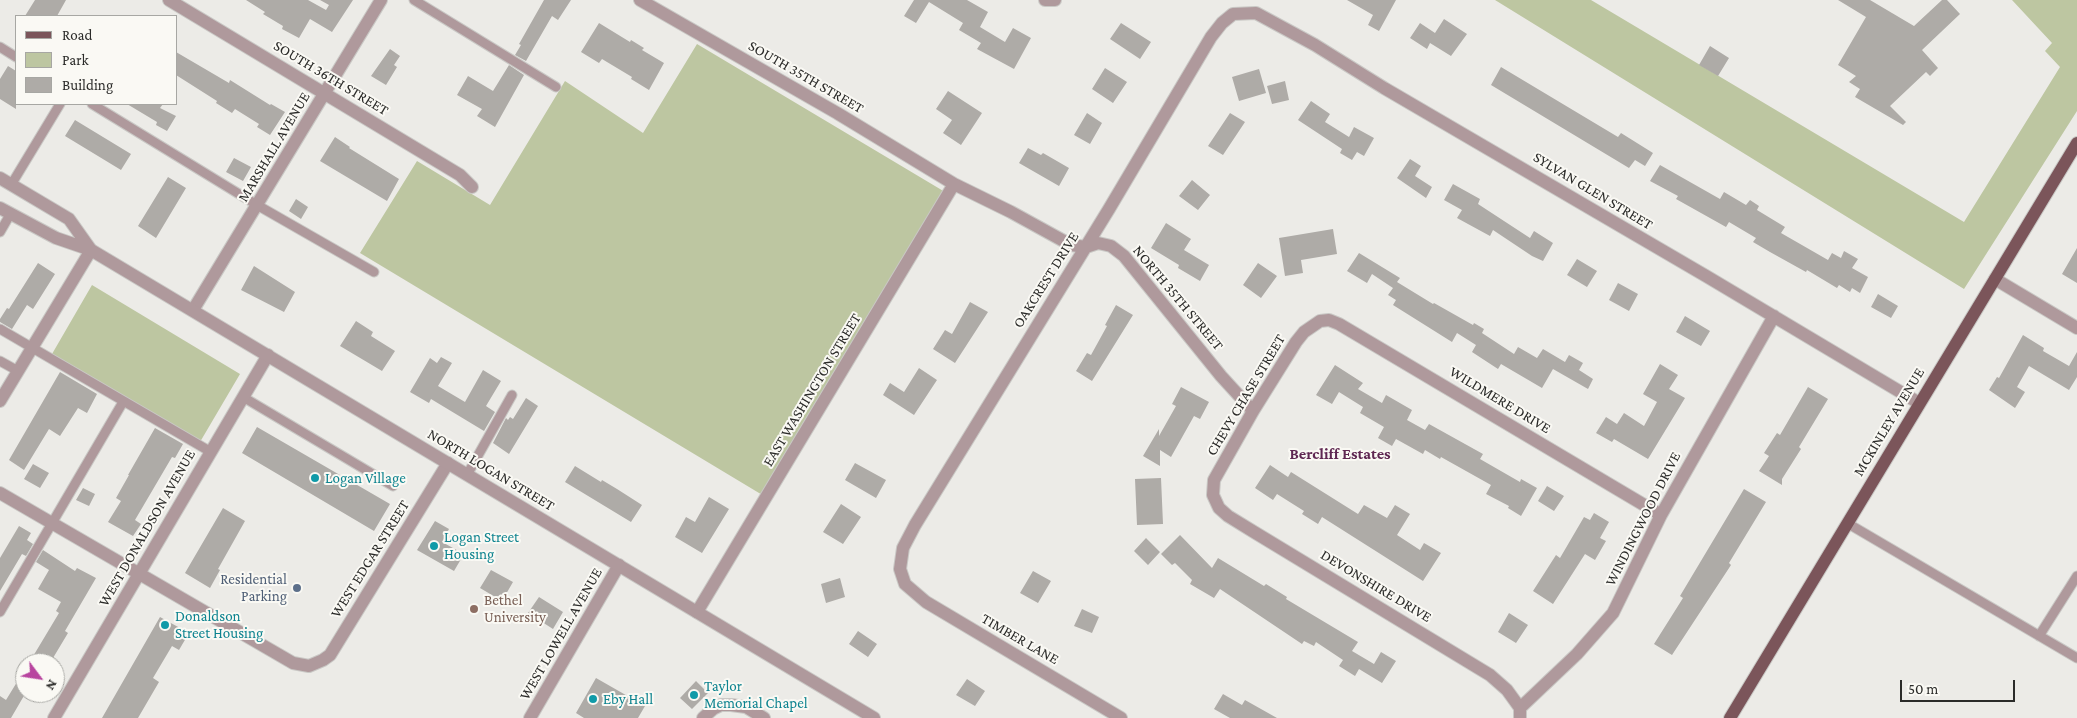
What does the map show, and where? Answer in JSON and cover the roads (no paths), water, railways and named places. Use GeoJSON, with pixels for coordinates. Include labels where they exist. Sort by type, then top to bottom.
{"type":"FeatureCollection","features":[{"type":"Feature","properties":{"kind":"main road","name":"MCKINLEY AVENUE"},"geometry":{"type":"LineString","coordinates":[[1730,718],[2077,143]]}},
{"type":"Feature","properties":{"kind":"street","name":"SOUTH 36TH STREET"},"geometry":{"type":"LineString","coordinates":[[169,0],[460,175],[472,188]]}},
{"type":"Feature","properties":{"kind":"street","name":"MARSHALL AVENUE"},"geometry":{"type":"LineString","coordinates":[[193,310],[381,0]]}},
{"type":"Feature","properties":{"kind":"street","name":"SOUTH 35TH STREET"},"geometry":{"type":"LineString","coordinates":[[640,0],[837,113],[954,184]]}},
{"type":"Feature","properties":{"kind":"street","name":"OAKCREST DRIVE"},"geometry":{"type":"LineString","coordinates":[[905,584],[900,569],[903,548],[915,525],[1086,247],[1211,37],[1222,23],[1233,14],[1247,12]]}},
{"type":"Feature","properties":{"kind":"street","name":"SYLVAN GLEN STREET"},"geometry":{"type":"LineString","coordinates":[[1247,12],[1256,13],[1315,45],[1392,93],[1920,403]]}},
{"type":"Feature","properties":{"kind":"street","name":"NORTH LOGAN STREET"},"geometry":{"type":"LineString","coordinates":[[6,181],[69,219],[91,250]]}},
{"type":"Feature","properties":{"kind":"street","name":"NORTH 35TH STREET"},"geometry":{"type":"LineString","coordinates":[[954,184],[1011,212],[1071,246],[1086,247],[1098,244],[1111,246],[1124,256],[1221,376],[1253,411]]}},
{"type":"Feature","properties":{"kind":"street","name":"EAST WASHINGTON STREET"},"geometry":{"type":"LineString","coordinates":[[697,612],[954,184]]}},
{"type":"Feature","properties":{"kind":"street","name":"NORTH LOGAN STREET"},"geometry":{"type":"LineString","coordinates":[[5,210],[56,238],[91,250],[874,718]]}},
{"type":"Feature","properties":{"kind":"street"},"geometry":{"type":"LineString","coordinates":[[0,401],[91,250]]}},
{"type":"Feature","properties":{"kind":"street"},"geometry":{"type":"LineString","coordinates":[[1995,279],[2077,328]]}},
{"type":"Feature","properties":{"kind":"street","name":"WINDINGWOOD DRIVE"},"geometry":{"type":"LineString","coordinates":[[1520,713],[1578,654],[1613,613],[1661,515],[1774,316]]}},
{"type":"Feature","properties":{"kind":"street","name":"WILDMERE DRIVE"},"geometry":{"type":"LineString","coordinates":[[1320,321],[1329,320],[1357,333],[1661,515]]}},
{"type":"Feature","properties":{"kind":"street","name":"CHEVY CHASE STREET"},"geometry":{"type":"LineString","coordinates":[[1213,495],[1214,480],[1253,411],[1296,342],[1304,332],[1320,321]]}},
{"type":"Feature","properties":{"kind":"street","name":"WEST DONALDSON AVENUE"},"geometry":{"type":"LineString","coordinates":[[54,718],[268,355]]}},
{"type":"Feature","properties":{"kind":"street","name":"WEST EDGAR STREET"},"geometry":{"type":"LineString","coordinates":[[138,574],[293,663],[314,665],[330,655],[448,463]]}},
{"type":"Feature","properties":{"kind":"street"},"geometry":{"type":"LineString","coordinates":[[0,493],[138,574]]}},
{"type":"Feature","properties":{"kind":"street","name":"DEVONSHIRE DRIVE"},"geometry":{"type":"LineString","coordinates":[[1213,495],[1219,508],[1228,516],[1490,675],[1507,690],[1520,713]]}},
{"type":"Feature","properties":{"kind":"street","name":"WEST LOWELL AVENUE"},"geometry":{"type":"LineString","coordinates":[[530,718],[619,565]]}},
{"type":"Feature","properties":{"kind":"street","name":"TIMBER LANE"},"geometry":{"type":"LineString","coordinates":[[905,584],[934,607],[1121,718]]}},
{"type":"Feature","properties":{"kind":"street"},"geometry":{"type":"LineString","coordinates":[[703,718],[721,705],[746,707],[764,718]]}},
{"type":"Feature","properties":{"kind":"lane"},"geometry":{"type":"LineString","coordinates":[[414,0],[556,87]]}},
{"type":"Feature","properties":{"kind":"lane"},"geometry":{"type":"LineString","coordinates":[[0,47],[15,56]]}},
{"type":"Feature","properties":{"kind":"lane"},"geometry":{"type":"LineString","coordinates":[[6,181],[59,105]]}},
{"type":"Feature","properties":{"kind":"lane"},"geometry":{"type":"LineString","coordinates":[[94,105],[257,205],[374,272]]}},
{"type":"Feature","properties":{"kind":"lane"},"geometry":{"type":"LineString","coordinates":[[0,232],[5,210]]}},
{"type":"Feature","properties":{"kind":"lane"},"geometry":{"type":"LineString","coordinates":[[0,329],[211,452]]}},
{"type":"Feature","properties":{"kind":"lane"},"geometry":{"type":"LineString","coordinates":[[0,361],[18,371]]}},
{"type":"Feature","properties":{"kind":"lane"},"geometry":{"type":"LineString","coordinates":[[467,475],[512,396]]}},
{"type":"Feature","properties":{"kind":"lane"},"geometry":{"type":"LineString","coordinates":[[243,397],[393,486]]}},
{"type":"Feature","properties":{"kind":"lane"},"geometry":{"type":"LineString","coordinates":[[0,612],[123,402]]}},
{"type":"Feature","properties":{"kind":"lane"},"geometry":{"type":"LineString","coordinates":[[1848,523],[2077,658]]}},
{"type":"Feature","properties":{"kind":"lane"},"geometry":{"type":"LineString","coordinates":[[2039,636],[2077,576]]}},
{"type":"Feature","properties":{"kind":"place","name":"Logan Village"},"geometry":{"type":"Point","coordinates":[315,478]}},
{"type":"Feature","properties":{"kind":"place","name":"Logan Street Housing"},"geometry":{"type":"Point","coordinates":[434,546]}},
{"type":"Feature","properties":{"kind":"place","name":"Residential Parking"},"geometry":{"type":"Point","coordinates":[297,588]}},
{"type":"Feature","properties":{"kind":"place","name":"Bethel University"},"geometry":{"type":"Point","coordinates":[474,609]}},
{"type":"Feature","properties":{"kind":"place","name":"Donaldson Street Housing"},"geometry":{"type":"Point","coordinates":[165,625]}},
{"type":"Feature","properties":{"kind":"place","name":"Taylor Memorial Chapel"},"geometry":{"type":"Point","coordinates":[694,695]}},
{"type":"Feature","properties":{"kind":"place","name":"Eby Hall"},"geometry":{"type":"Point","coordinates":[593,699]}},
{"type":"Feature","properties":{"kind":"district","name":"Bercliff Estates"},"geometry":{"type":"Point","coordinates":[1340,454]}}]}
